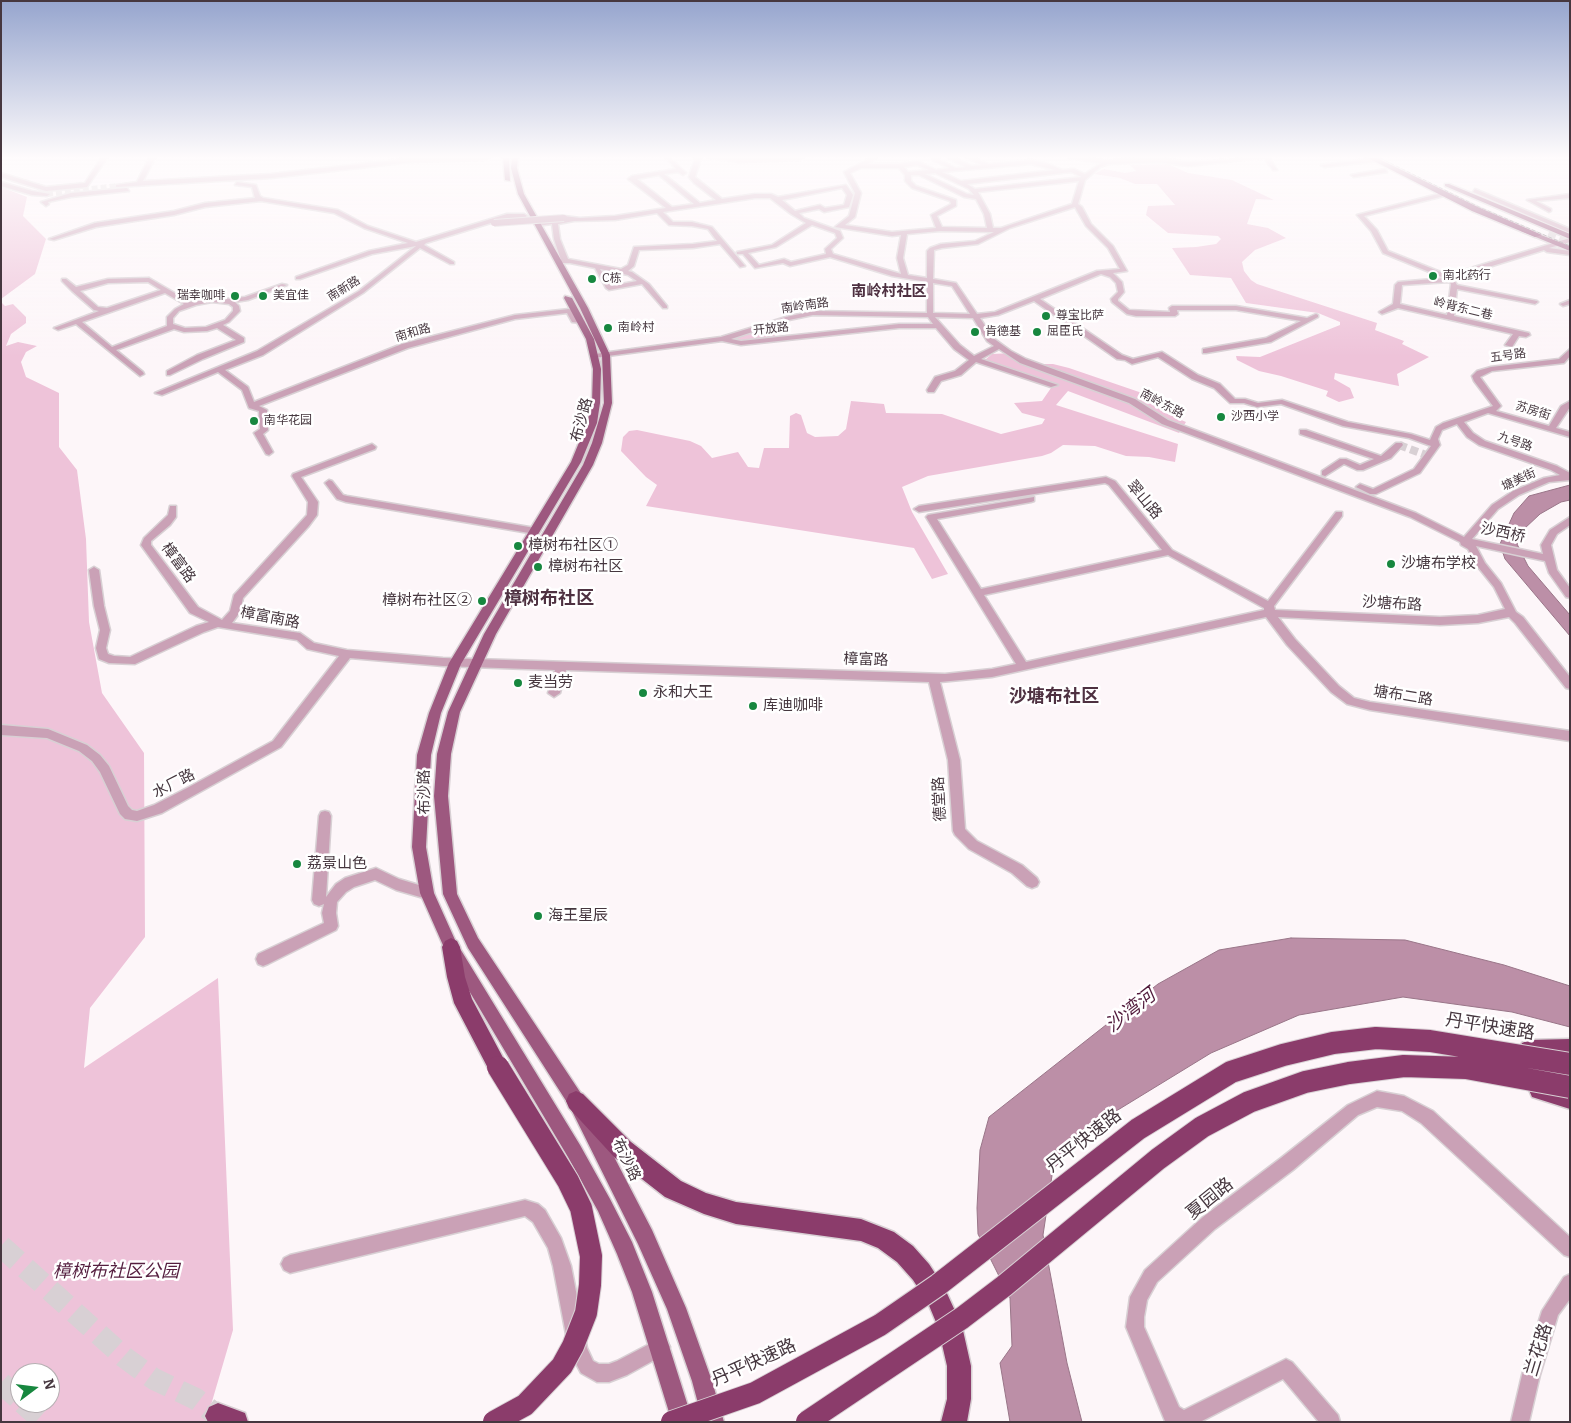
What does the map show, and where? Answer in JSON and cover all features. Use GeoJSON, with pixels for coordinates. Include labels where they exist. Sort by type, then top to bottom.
{"type":"FeatureCollection","features":[{"type":"Feature","properties":{"kind":"highway"},"geometry":{"type":"LineString","coordinates":[[1511,224],[1535,235]]}},
{"type":"Feature","properties":{"kind":"highway"},"geometry":{"type":"LineString","coordinates":[[1536,224],[1549,230]]}},
{"type":"Feature","properties":{"kind":"highway"},"geometry":{"type":"LineString","coordinates":[[451,947],[456,977],[464,1003],[498,1067],[568,1181],[582,1208],[591,1256],[590,1285],[586,1313],[573,1346],[562,1366],[525,1405],[494,1422]]}},
{"type":"Feature","properties":{"kind":"highway","name":"丹平快速路"},"geometry":{"type":"LineString","coordinates":[[672,1422],[755,1393],[880,1325],[946,1279],[1138,1129],[1231,1072],[1333,1043],[1376,1038],[1430,1041],[1570,1064]]}},
{"type":"Feature","properties":{"kind":"highway"},"geometry":{"type":"LineString","coordinates":[[1493,1050],[1570,1050]]}},
{"type":"Feature","properties":{"kind":"highway"},"geometry":{"type":"LineString","coordinates":[[807,1422],[962,1318],[1202,1127],[1249,1102],[1288,1087],[1349,1072],[1404,1066],[1466,1068],[1570,1087]]}},
{"type":"Feature","properties":{"kind":"highway"},"geometry":{"type":"LineString","coordinates":[[1349,1072],[1406,1072],[1467,1076],[1523,1086],[1570,1099]]}},
{"type":"Feature","properties":{"kind":"highway"},"geometry":{"type":"LineString","coordinates":[[576,1101],[623,1150],[673,1190],[704,1204],[736,1212],[861,1230],[886,1240],[905,1254],[921,1272],[936,1295],[950,1326],[959,1366],[959,1398],[954,1422]]}},
{"type":"Feature","properties":{"kind":"main road","name":"布沙路"},"geometry":{"type":"LineString","coordinates":[[528,224],[600,355],[608,376],[608,403],[597,443],[588,464],[490,634],[474,664],[454,712],[444,754],[442,796],[450,894],[473,943],[576,1101],[645,1237],[676,1308],[702,1381],[714,1422]]}},
{"type":"Feature","properties":{"kind":"main road","name":"布沙路"},"geometry":{"type":"LineString","coordinates":[[537,224],[562,262],[599,337],[598,385],[592,423],[576,462],[455,663],[435,713],[424,755],[419,847],[427,893],[451,947],[574,1151],[604,1205],[642,1292],[661,1347],[683,1422]]}},
{"type":"Feature","properties":{"kind":"main road"},"geometry":{"type":"LineString","coordinates":[[1510,224],[1570,249]]}},
{"type":"Feature","properties":{"kind":"main road"},"geometry":{"type":"LineString","coordinates":[[1549,230],[1570,235]]}},
{"type":"Feature","properties":{"kind":"main road"},"geometry":{"type":"LineString","coordinates":[[1535,235],[1559,238],[1563,236],[1561,233]]}},
{"type":"Feature","properties":{"kind":"main road"},"geometry":{"type":"LineString","coordinates":[[435,713],[454,712]]}},
{"type":"Feature","properties":{"kind":"street"},"geometry":{"type":"LineString","coordinates":[[52,239],[94,224]]}},
{"type":"Feature","properties":{"kind":"street"},"geometry":{"type":"LineString","coordinates":[[361,224],[419,244],[452,263]]}},
{"type":"Feature","properties":{"kind":"street"},"geometry":{"type":"LineString","coordinates":[[172,327],[169,322],[171,315],[190,304],[207,300],[227,301],[246,299],[284,285],[285,280],[300,279],[391,249],[419,244],[481,224]]}},
{"type":"Feature","properties":{"kind":"street"},"geometry":{"type":"LineString","coordinates":[[554,224],[562,262],[637,277],[665,307]]}},
{"type":"Feature","properties":{"kind":"street"},"geometry":{"type":"LineString","coordinates":[[695,224],[707,226],[742,266]]}},
{"type":"Feature","properties":{"kind":"street"},"geometry":{"type":"LineString","coordinates":[[732,254],[774,246],[808,224]]}},
{"type":"Feature","properties":{"kind":"street"},"geometry":{"type":"LineString","coordinates":[[817,224],[835,228],[866,228],[892,234],[940,229],[1001,230]]}},
{"type":"Feature","properties":{"kind":"street"},"geometry":{"type":"LineString","coordinates":[[835,228],[841,224]]}},
{"type":"Feature","properties":{"kind":"street"},"geometry":{"type":"LineString","coordinates":[[861,224],[866,228]]}},
{"type":"Feature","properties":{"kind":"street"},"geometry":{"type":"LineString","coordinates":[[938,224],[940,229]]}},
{"type":"Feature","properties":{"kind":"street"},"geometry":{"type":"LineString","coordinates":[[989,224],[990,230]]}},
{"type":"Feature","properties":{"kind":"street"},"geometry":{"type":"LineString","coordinates":[[1018,224],[1001,230],[976,243],[941,246],[930,251],[930,315],[964,354],[1054,385]]}},
{"type":"Feature","properties":{"kind":"street","name":"南岭南路"},"geometry":{"type":"LineString","coordinates":[[722,339],[788,318],[813,313],[975,316],[1008,310],[1095,274],[1124,271],[1111,247],[1090,224]]}},
{"type":"Feature","properties":{"kind":"street"},"geometry":{"type":"LineString","coordinates":[[1369,224],[1374,230],[1385,252],[1452,281],[1535,302]]}},
{"type":"Feature","properties":{"kind":"street"},"geometry":{"type":"LineString","coordinates":[[1547,224],[1570,235]]}},
{"type":"Feature","properties":{"kind":"street"},"geometry":{"type":"LineString","coordinates":[[1557,224],[1570,235]]}},
{"type":"Feature","properties":{"kind":"street"},"geometry":{"type":"LineString","coordinates":[[744,252],[757,267],[784,261],[790,264],[830,255],[828,249],[836,242],[840,235],[835,228]]}},
{"type":"Feature","properties":{"kind":"street"},"geometry":{"type":"LineString","coordinates":[[1549,230],[1570,235]]}},
{"type":"Feature","properties":{"kind":"street"},"geometry":{"type":"LineString","coordinates":[[904,233],[900,258],[905,276]]}},
{"type":"Feature","properties":{"kind":"street"},"geometry":{"type":"LineString","coordinates":[[1535,235],[1542,240],[1546,250]]}},
{"type":"Feature","properties":{"kind":"street"},"geometry":{"type":"LineString","coordinates":[[1382,312],[1396,305],[1398,285],[1400,283],[1452,281],[1546,250],[1558,245],[1570,235]]}},
{"type":"Feature","properties":{"kind":"street"},"geometry":{"type":"LineString","coordinates":[[620,275],[631,266],[636,248],[693,246],[721,242]]}},
{"type":"Feature","properties":{"kind":"street","name":"南新路"},"geometry":{"type":"LineString","coordinates":[[159,393],[260,353],[361,292],[419,244]]}},
{"type":"Feature","properties":{"kind":"street"},"geometry":{"type":"LineString","coordinates":[[1452,281],[1501,262],[1546,250],[1570,253]]}},
{"type":"Feature","properties":{"kind":"street","name":"南岭东路"},"geometry":{"type":"LineString","coordinates":[[830,255],[883,272],[955,285],[990,339],[998,347],[1023,361],[1132,401],[1165,422],[1323,477],[1413,515],[1465,540]]}},
{"type":"Feature","properties":{"kind":"street"},"geometry":{"type":"LineString","coordinates":[[597,272],[609,286],[643,282]]}},
{"type":"Feature","properties":{"kind":"street"},"geometry":{"type":"LineString","coordinates":[[610,272],[620,275],[630,284]]}},
{"type":"Feature","properties":{"kind":"street"},"geometry":{"type":"LineString","coordinates":[[1095,274],[1106,274],[1115,278],[1121,288],[1119,294],[1114,299],[1115,302],[1127,312],[1136,314],[1175,314],[1172,308],[1236,308],[1313,318],[1268,340],[1206,351]]}},
{"type":"Feature","properties":{"kind":"street"},"geometry":{"type":"LineString","coordinates":[[64,280],[96,309],[105,310]]}},
{"type":"Feature","properties":{"kind":"street"},"geometry":{"type":"LineString","coordinates":[[74,290],[108,281],[149,280],[190,304]]}},
{"type":"Feature","properties":{"kind":"street"},"geometry":{"type":"LineString","coordinates":[[1450,317],[1452,281]]}},
{"type":"Feature","properties":{"kind":"street"},"geometry":{"type":"LineString","coordinates":[[58,328],[95,316],[105,310],[167,290]]}},
{"type":"Feature","properties":{"kind":"street"},"geometry":{"type":"LineString","coordinates":[[1034,298],[1120,357],[1127,358],[1132,362],[1159,354],[1195,377],[1216,386],[1234,401],[1245,401],[1257,405],[1282,402],[1346,424],[1410,436],[1436,445]]}},
{"type":"Feature","properties":{"kind":"street"},"geometry":{"type":"LineString","coordinates":[[110,350],[172,327],[189,331],[218,325],[234,316],[237,308],[246,299]]}},
{"type":"Feature","properties":{"kind":"street"},"geometry":{"type":"LineString","coordinates":[[227,301],[234,304],[237,308]]}},
{"type":"Feature","properties":{"kind":"street","name":"岭背东二巷"},"geometry":{"type":"LineString","coordinates":[[1396,305],[1521,334],[1509,346]]}},
{"type":"Feature","properties":{"kind":"street","name":"南和路"},"geometry":{"type":"LineString","coordinates":[[252,406],[405,346],[515,317],[566,310],[570,311],[575,322],[580,321]]}},
{"type":"Feature","properties":{"kind":"street"},"geometry":{"type":"LineString","coordinates":[[78,322],[140,374]]}},
{"type":"Feature","properties":{"kind":"street"},"geometry":{"type":"LineString","coordinates":[[170,373],[200,357],[241,340],[218,325]]}},
{"type":"Feature","properties":{"kind":"street","name":"开放路"},"geometry":{"type":"LineString","coordinates":[[600,355],[722,339],[741,343],[899,326],[938,326]]}},
{"type":"Feature","properties":{"kind":"street"},"geometry":{"type":"LineString","coordinates":[[931,390],[938,379],[958,373],[975,359],[998,347]]}},
{"type":"Feature","properties":{"kind":"street"},"geometry":{"type":"LineString","coordinates":[[1570,351],[1561,361],[1570,366]]}},
{"type":"Feature","properties":{"kind":"street","name":"五号路"},"geometry":{"type":"LineString","coordinates":[[1489,411],[1497,406],[1478,381],[1476,376],[1480,373],[1491,369],[1561,361]]}},
{"type":"Feature","properties":{"kind":"street"},"geometry":{"type":"LineString","coordinates":[[218,370],[246,389],[252,406],[263,410],[264,430],[258,433],[268,452]]}},
{"type":"Feature","properties":{"kind":"street"},"geometry":{"type":"LineString","coordinates":[[1551,430],[1564,408],[1570,404]]}},
{"type":"Feature","properties":{"kind":"street"},"geometry":{"type":"LineString","coordinates":[[1436,445],[1434,439],[1439,429],[1459,420],[1489,411]]}},
{"type":"Feature","properties":{"kind":"street","name":"苏房街"},"geometry":{"type":"LineString","coordinates":[[1489,411],[1570,435]]}},
{"type":"Feature","properties":{"kind":"street","name":"九号路"},"geometry":{"type":"LineString","coordinates":[[1459,420],[1470,434],[1482,443],[1554,468],[1569,476]]}},
{"type":"Feature","properties":{"kind":"street"},"geometry":{"type":"LineString","coordinates":[[1303,432],[1382,459]]}},
{"type":"Feature","properties":{"kind":"street"},"geometry":{"type":"LineString","coordinates":[[1343,460],[1360,468],[1388,456],[1399,445]]}},
{"type":"Feature","properties":{"kind":"street"},"geometry":{"type":"LineString","coordinates":[[1323,477],[1373,492],[1417,471],[1436,445]]}},
{"type":"Feature","properties":{"kind":"street","name":"樟富南路"},"geometry":{"type":"LineString","coordinates":[[222,624],[235,612],[238,598],[305,525],[312,514],[313,502],[296,476],[372,447]]}},
{"type":"Feature","properties":{"kind":"street"},"geometry":{"type":"LineString","coordinates":[[1323,477],[1343,460],[1352,449]]}},
{"type":"Feature","properties":{"kind":"street","name":"塘美街"},"geometry":{"type":"LineString","coordinates":[[1465,540],[1495,507],[1516,493],[1547,480],[1569,476]]}},
{"type":"Feature","properties":{"kind":"street","name":"翠山路"},"geometry":{"type":"LineString","coordinates":[[919,509],[1106,480],[1112,483],[1169,552],[1269,610]]}},
{"type":"Feature","properties":{"kind":"street"},"geometry":{"type":"LineString","coordinates":[[330,483],[340,497],[346,499],[534,532]]}},
{"type":"Feature","properties":{"kind":"street"},"geometry":{"type":"LineString","coordinates":[[1023,666],[931,517],[1104,485]]}},
{"type":"Feature","properties":{"kind":"street"},"geometry":{"type":"LineString","coordinates":[[343,504],[534,532]]}},
{"type":"Feature","properties":{"kind":"street","name":"樟富路"},"geometry":{"type":"LineString","coordinates":[[173,508],[172,515],[167,523],[147,540],[146,545],[194,610],[222,624]]}},
{"type":"Feature","properties":{"kind":"street"},"geometry":{"type":"LineString","coordinates":[[1269,610],[1339,514]]}},
{"type":"Feature","properties":{"kind":"street"},"geometry":{"type":"LineString","coordinates":[[1570,520],[1558,527],[1546,545],[1552,571],[1570,595]]}},
{"type":"Feature","properties":{"kind":"street"},"geometry":{"type":"LineString","coordinates":[[1465,540],[1464,542],[1472,548],[1481,565],[1498,585],[1512,614],[1519,620],[1570,685]]}},
{"type":"Feature","properties":{"kind":"street","name":"沙西桥"},"geometry":{"type":"LineString","coordinates":[[1465,540],[1548,558]]}},
{"type":"Feature","properties":{"kind":"street"},"geometry":{"type":"LineString","coordinates":[[978,593],[1169,552]]}},
{"type":"Feature","properties":{"kind":"street"},"geometry":{"type":"LineString","coordinates":[[94,570],[98,606],[105,630],[101,648],[103,656],[113,660],[131,661],[200,629],[222,624]]}},
{"type":"Feature","properties":{"kind":"street","name":"樟富路"},"geometry":{"type":"LineString","coordinates":[[455,663],[933,677],[977,676],[1256,615],[1269,610]]}},
{"type":"Feature","properties":{"kind":"street","name":"沙塘布路"},"geometry":{"type":"LineString","coordinates":[[1269,610],[1440,621],[1478,619],[1505,613],[1512,614]]}},
{"type":"Feature","properties":{"kind":"street","name":"塘布二路"},"geometry":{"type":"LineString","coordinates":[[1269,610],[1291,642],[1318,672],[1335,689],[1351,700],[1370,706],[1403,712],[1570,736]]}},
{"type":"Feature","properties":{"kind":"street","name":"樟富南路"},"geometry":{"type":"LineString","coordinates":[[222,624],[300,637],[311,646],[347,654],[455,663]]}},
{"type":"Feature","properties":{"kind":"street","name":"水厂路"},"geometry":{"type":"LineString","coordinates":[[1,730],[48,734],[83,748],[96,758],[105,769],[124,810],[129,816],[137,816],[158,809],[193,791],[277,744],[347,654]]}},
{"type":"Feature","properties":{"kind":"street"},"geometry":{"type":"LineString","coordinates":[[554,693],[560,667]]}},
{"type":"Feature","properties":{"kind":"street","name":"德堂路"},"geometry":{"type":"LineString","coordinates":[[933,677],[954,760],[959,832],[973,845],[1017,870],[1032,882]]}},
{"type":"Feature","properties":{"kind":"street"},"geometry":{"type":"LineString","coordinates":[[319,900],[324,816]]}},
{"type":"Feature","properties":{"kind":"street"},"geometry":{"type":"LineString","coordinates":[[263,959],[331,926],[329,913],[331,900],[341,888],[350,882],[376,874],[396,884],[427,893]]}},
{"type":"Feature","properties":{"kind":"street","name":"夏园路"},"geometry":{"type":"LineString","coordinates":[[1331,1422],[1286,1368],[1184,1420],[1172,1414],[1134,1327],[1139,1297],[1151,1276],[1209,1224],[1353,1110],[1377,1099],[1404,1104],[1427,1117],[1570,1249]]}},
{"type":"Feature","properties":{"kind":"street"},"geometry":{"type":"LineString","coordinates":[[290,1264],[525,1208],[539,1216],[554,1244],[567,1290],[578,1350],[586,1367],[597,1372],[615,1371],[661,1347]]}},
{"type":"Feature","properties":{"kind":"street","name":"兰花路"},"geometry":{"type":"LineString","coordinates":[[1520,1422],[1531,1375],[1551,1311],[1570,1283]]}},
{"type":"Feature","properties":{"kind":"green space"},"geometry":{"type":"Polygon","coordinates":[[[1,224],[31,224],[46,239],[35,274],[1,299],[1,224]]]}},
{"type":"Feature","properties":{"kind":"green space"},"geometry":{"type":"Polygon","coordinates":[[[1157,224],[1249,224],[1268,228],[1286,238],[1255,250],[1242,262],[1244,271],[1251,280],[1257,284],[1377,323],[1375,330],[1404,341],[1402,344],[1429,357],[1397,374],[1399,386],[1335,373],[1334,379],[1350,388],[1354,398],[1339,402],[1326,396],[1328,391],[1259,371],[1237,360],[1236,356],[1260,357],[1340,325],[1340,322],[1318,313],[1246,303],[1231,278],[1190,275],[1172,248],[1216,244],[1221,239],[1218,236],[1168,233],[1157,224]]]}},
{"type":"Feature","properties":{"kind":"green space","name":"樟树布社区公园"},"geometry":{"type":"Polygon","coordinates":[[[1,302],[5,306],[13,304],[26,317],[26,323],[11,334],[6,346],[18,342],[37,346],[26,352],[21,362],[26,377],[59,393],[59,447],[77,470],[86,539],[89,622],[102,693],[144,753],[145,937],[90,1008],[84,1068],[218,978],[233,1330],[206,1422],[1,1422],[1,302]]]}},
{"type":"Feature","properties":{"kind":"green space"},"geometry":{"type":"Polygon","coordinates":[[[770,326],[775,336],[736,341],[733,339],[770,326]]]}},
{"type":"Feature","properties":{"kind":"green space"},"geometry":{"type":"Polygon","coordinates":[[[1013,353],[1037,364],[1053,364],[1069,368],[1142,393],[1163,412],[1186,422],[1179,433],[1068,391],[1056,405],[1178,444],[1175,462],[1149,457],[1126,456],[1095,446],[1063,445],[1051,453],[1042,456],[928,476],[902,487],[912,512],[948,574],[932,579],[914,548],[646,506],[657,485],[646,477],[621,451],[623,437],[629,431],[637,430],[690,441],[701,446],[712,458],[738,452],[748,467],[759,468],[764,448],[789,448],[790,416],[796,413],[801,415],[807,433],[815,437],[838,436],[846,429],[851,401],[884,404],[886,413],[942,414],[1001,434],[1042,424],[1045,419],[1022,413],[1014,403],[1042,401],[1051,388],[980,364],[992,354],[1013,353]]]}},
{"type":"Feature","properties":{"kind":"water"},"geometry":{"type":"Polygon","coordinates":[[[1570,485],[1570,500],[1561,502],[1540,514],[1524,529],[1517,544],[1528,566],[1570,615],[1570,636],[1505,559],[1500,544],[1514,513],[1529,496],[1570,485]]]}},
{"type":"Feature","properties":{"kind":"water","name":"沙湾河"},"geometry":{"type":"Polygon","coordinates":[[[1291,938],[1405,940],[1504,965],[1570,986],[1570,1027],[1512,1012],[1403,997],[1299,1015],[1211,1053],[1108,1116],[1053,1169],[1043,1235],[1067,1363],[1082,1422],[1010,1422],[1000,1363],[1012,1346],[1010,1298],[978,1234],[977,1208],[980,1150],[989,1117],[1158,984],[1219,950],[1291,938]]]}},
{"type":"Feature","properties":{"kind":"tunnel"},"geometry":{"type":"LineString","coordinates":[[1549,232],[1570,241]]}},
{"type":"Feature","properties":{"kind":"tunnel"},"geometry":{"type":"LineString","coordinates":[[1399,445],[1426,455]]}},
{"type":"Feature","properties":{"kind":"tunnel"},"geometry":{"type":"LineString","coordinates":[[1,1246],[124,1357],[154,1379],[196,1399],[218,1416]]}},
{"type":"Feature","properties":{"kind":"tunnel"},"geometry":{"type":"LineString","coordinates":[[1,1383],[10,1391]]}},
{"type":"Feature","properties":{"kind":"tunnel"},"geometry":{"type":"LineString","coordinates":[[34,1413],[44,1422]]}},
{"type":"Feature","properties":{"kind":"railway"},"geometry":{"type":"LineString","coordinates":[[1520,224],[1570,246]]}},
{"type":"Feature","properties":{"kind":"place","name":"南北药行"},"geometry":{"type":"Point","coordinates":[1433,276]}},
{"type":"Feature","properties":{"kind":"place","name":"C栋"},"geometry":{"type":"Point","coordinates":[592,279]}},
{"type":"Feature","properties":{"kind":"place","name":"瑞幸咖啡"},"geometry":{"type":"Point","coordinates":[235,296]}},
{"type":"Feature","properties":{"kind":"place","name":"美宜佳"},"geometry":{"type":"Point","coordinates":[263,296]}},
{"type":"Feature","properties":{"kind":"place","name":"尊宝比萨"},"geometry":{"type":"Point","coordinates":[1046,316]}},
{"type":"Feature","properties":{"kind":"place","name":"南岭村"},"geometry":{"type":"Point","coordinates":[608,328]}},
{"type":"Feature","properties":{"kind":"place","name":"肯德基"},"geometry":{"type":"Point","coordinates":[975,332]}},
{"type":"Feature","properties":{"kind":"place","name":"屈臣氏"},"geometry":{"type":"Point","coordinates":[1037,332]}},
{"type":"Feature","properties":{"kind":"place","name":"沙西小学"},"geometry":{"type":"Point","coordinates":[1221,417]}},
{"type":"Feature","properties":{"kind":"place","name":"南华花园"},"geometry":{"type":"Point","coordinates":[254,421]}},
{"type":"Feature","properties":{"kind":"place","name":"樟树布社区①"},"geometry":{"type":"Point","coordinates":[518,546]}},
{"type":"Feature","properties":{"kind":"place","name":"沙塘布学校"},"geometry":{"type":"Point","coordinates":[1391,564]}},
{"type":"Feature","properties":{"kind":"place","name":"樟树布社区"},"geometry":{"type":"Point","coordinates":[538,567]}},
{"type":"Feature","properties":{"kind":"place","name":"樟树布社区②"},"geometry":{"type":"Point","coordinates":[482,601]}},
{"type":"Feature","properties":{"kind":"place","name":"麦当劳"},"geometry":{"type":"Point","coordinates":[518,683]}},
{"type":"Feature","properties":{"kind":"place","name":"永和大王"},"geometry":{"type":"Point","coordinates":[643,693]}},
{"type":"Feature","properties":{"kind":"place","name":"库迪咖啡"},"geometry":{"type":"Point","coordinates":[753,706]}},
{"type":"Feature","properties":{"kind":"place","name":"荔景山色"},"geometry":{"type":"Point","coordinates":[297,864]}},
{"type":"Feature","properties":{"kind":"place","name":"海王星辰"},"geometry":{"type":"Point","coordinates":[538,916]}},
{"type":"Feature","properties":{"kind":"district","name":"南岭村社区"},"geometry":{"type":"Point","coordinates":[889,292]}},
{"type":"Feature","properties":{"kind":"district","name":"樟树布社区"},"geometry":{"type":"Point","coordinates":[549,599]}},
{"type":"Feature","properties":{"kind":"district","name":"沙塘布社区"},"geometry":{"type":"Point","coordinates":[1054,697]}}]}
